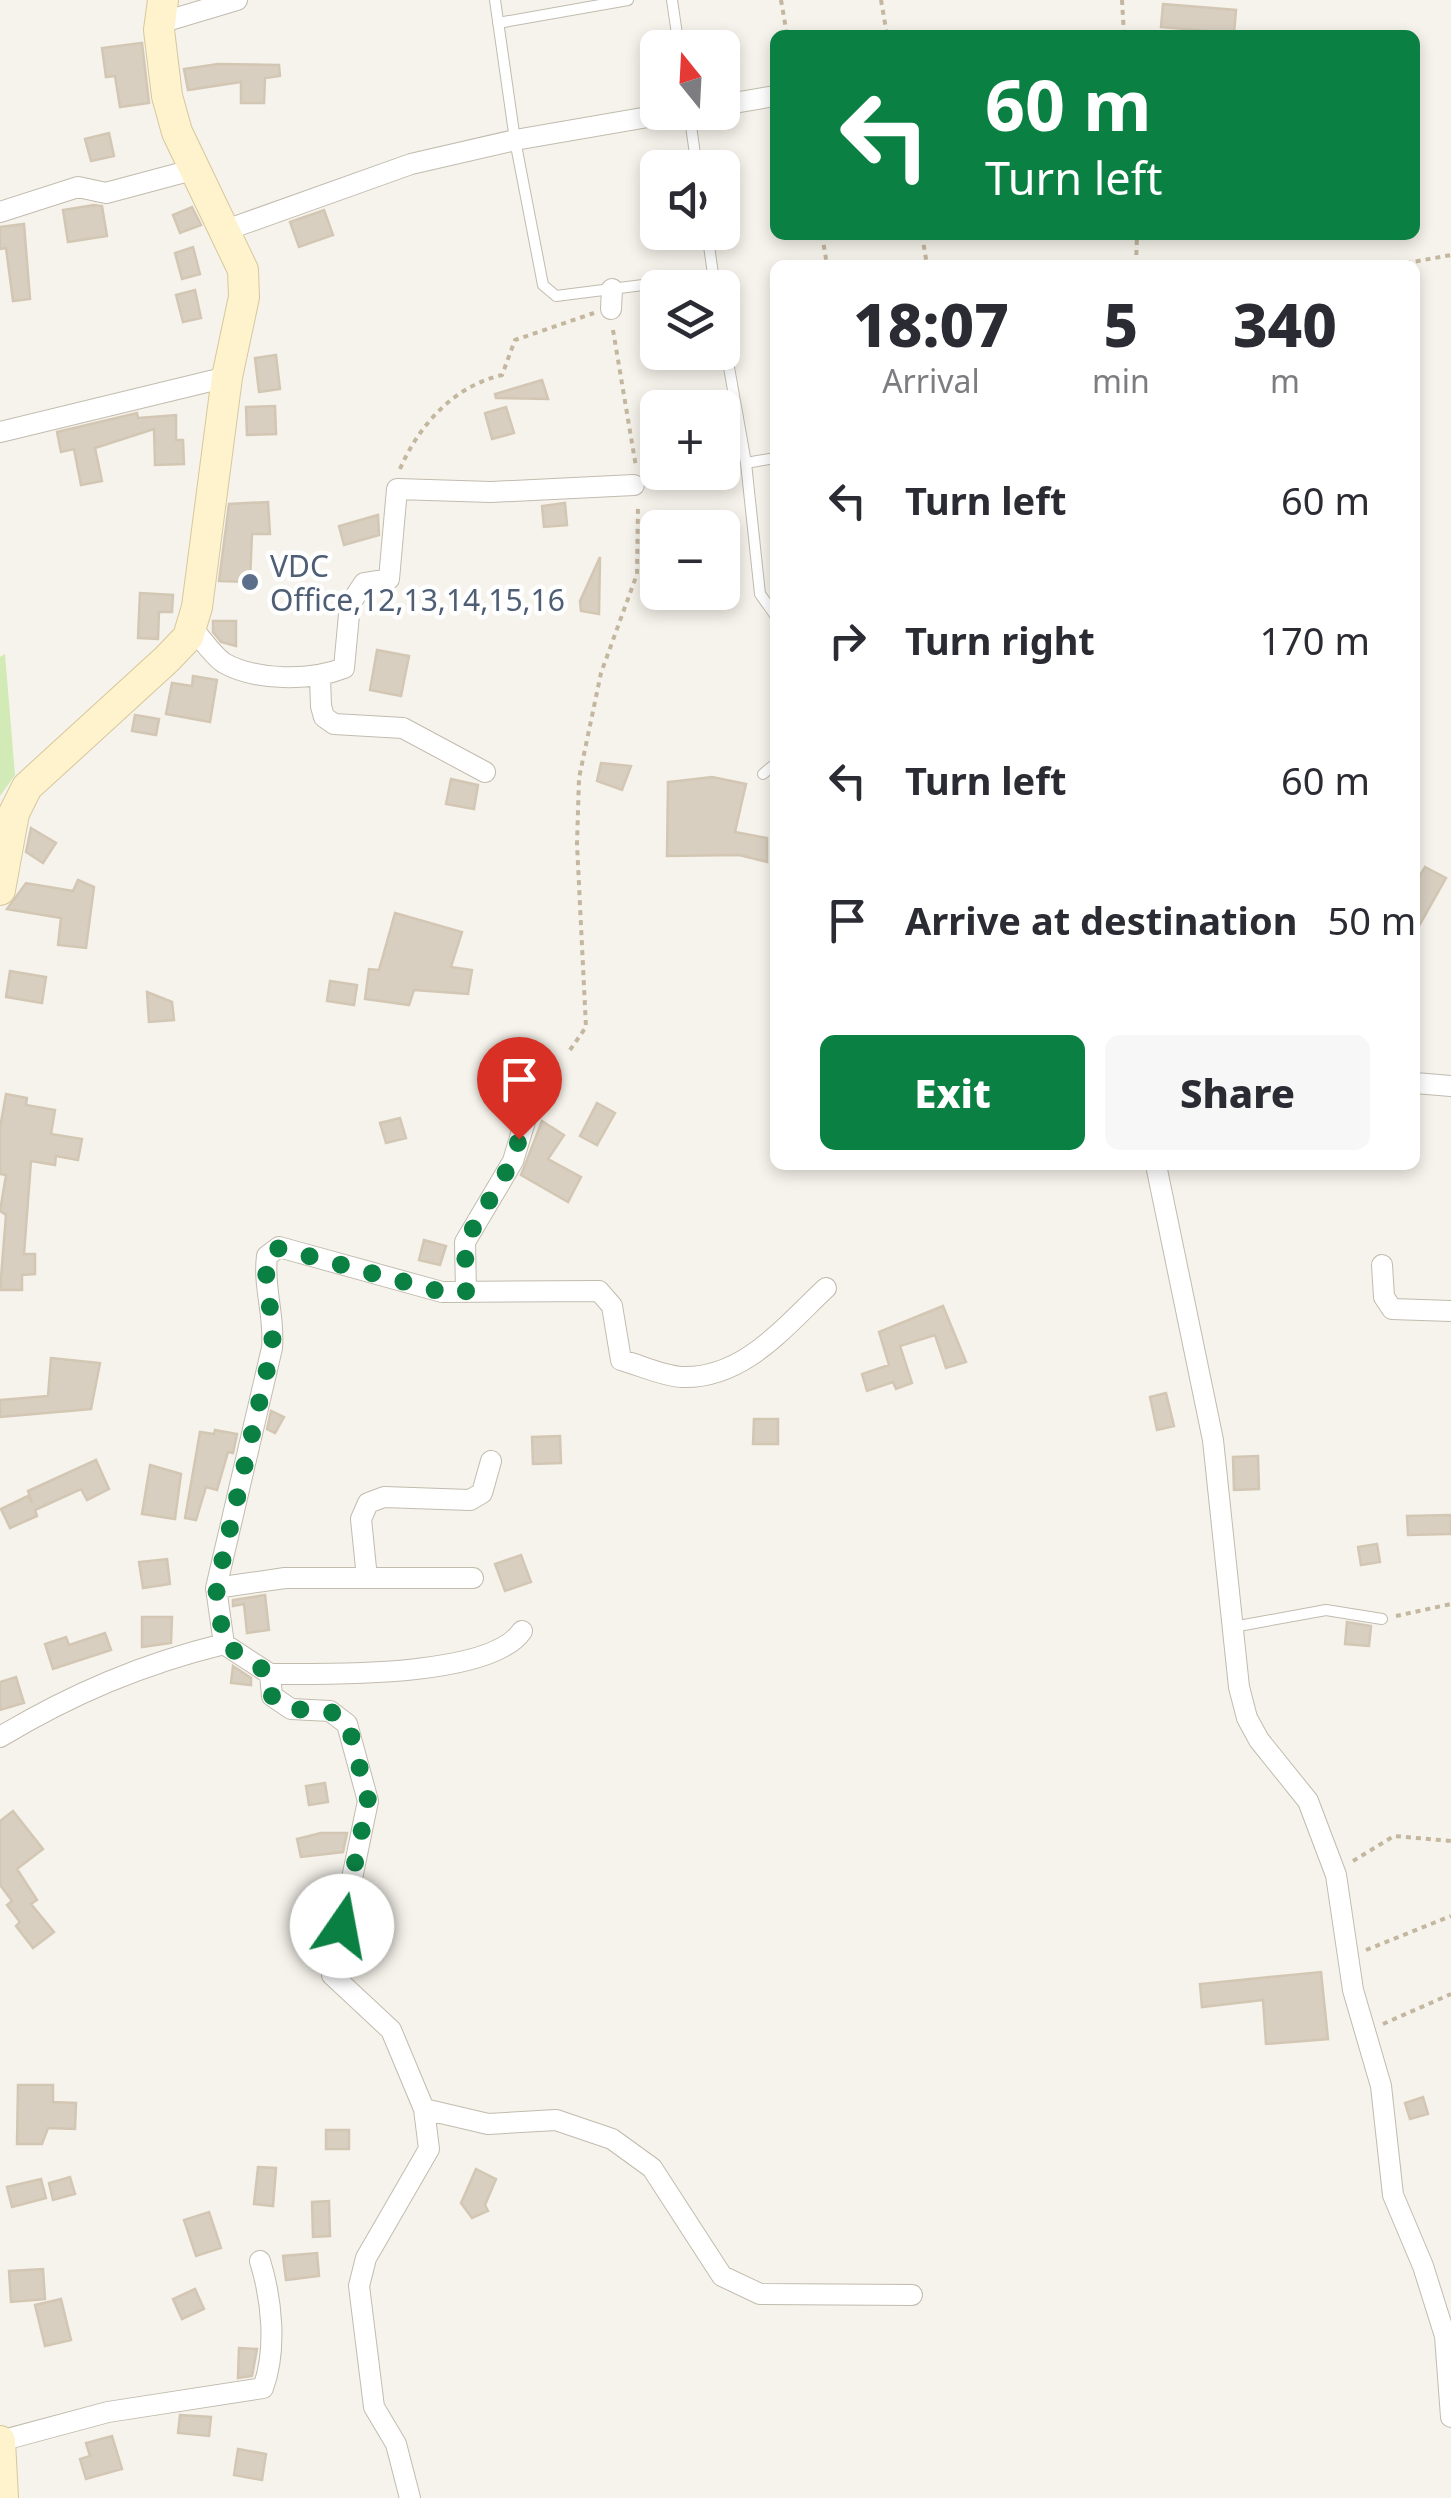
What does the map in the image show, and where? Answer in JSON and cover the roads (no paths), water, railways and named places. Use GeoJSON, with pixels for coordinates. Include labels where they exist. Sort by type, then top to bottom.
{"type":"FeatureCollection","features":[{"type":"Feature","properties":{"kind":"main road"},"geometry":{"type":"LineString","coordinates":[[0,890],[14,813],[27,787],[168,659],[188,637],[191,626],[227,377],[244,297],[243,270],[226,230],[192,170],[167,96],[162,11]]}},
{"type":"Feature","properties":{"kind":"main road"},"geometry":{"type":"LineString","coordinates":[[0,2441],[4,2498]]}},
{"type":"Feature","properties":{"kind":"street"},"geometry":{"type":"LineString","coordinates":[[162,11],[238,0]]}},
{"type":"Feature","properties":{"kind":"street"},"geometry":{"type":"LineString","coordinates":[[740,102],[770,97]]}},
{"type":"Feature","properties":{"kind":"street"},"geometry":{"type":"LineString","coordinates":[[226,230],[411,164],[515,140],[640,118]]}},
{"type":"Feature","properties":{"kind":"street"},"geometry":{"type":"LineString","coordinates":[[0,212],[78,187],[106,193],[192,170]]}},
{"type":"Feature","properties":{"kind":"street"},"geometry":{"type":"LineString","coordinates":[[0,432],[227,377]]}},
{"type":"Feature","properties":{"kind":"street"},"geometry":{"type":"LineString","coordinates":[[191,626],[223,662],[258,673],[320,677],[344,668],[350,604],[364,584],[388,579],[398,489],[491,492],[634,486]]}},
{"type":"Feature","properties":{"kind":"street"},"geometry":{"type":"LineString","coordinates":[[320,677],[320,706],[324,717],[334,724],[402,728],[485,772]]}},
{"type":"Feature","properties":{"kind":"street"},"geometry":{"type":"LineString","coordinates":[[1420,1083],[1451,1086]]}},
{"type":"Feature","properties":{"kind":"street"},"geometry":{"type":"LineString","coordinates":[[466,1292],[465,1242],[513,1160],[526,1118]]}},
{"type":"Feature","properties":{"kind":"street"},"geometry":{"type":"LineString","coordinates":[[1157,1170],[1213,1440],[1233,1628],[1248,1718],[1308,1801],[1334,1868],[1344,1910],[1348,1959],[1390,2137],[1393,2195],[1423,2266],[1445,2336],[1451,2417]]}},
{"type":"Feature","properties":{"kind":"street"},"geometry":{"type":"LineString","coordinates":[[224,1644],[216,1588],[272,1348],[275,1322],[265,1272],[267,1256],[279,1248],[442,1292],[599,1291],[612,1306],[621,1360],[680,1377],[719,1372],[757,1353],[826,1288]]}},
{"type":"Feature","properties":{"kind":"street"},"geometry":{"type":"LineString","coordinates":[[1382,1264],[1384,1297],[1392,1309],[1451,1311]]}},
{"type":"Feature","properties":{"kind":"street"},"geometry":{"type":"LineString","coordinates":[[366,1578],[361,1519],[368,1503],[384,1497],[470,1500],[482,1494],[491,1461]]}},
{"type":"Feature","properties":{"kind":"street"},"geometry":{"type":"LineString","coordinates":[[216,1588],[284,1578],[473,1578]]}},
{"type":"Feature","properties":{"kind":"street"},"geometry":{"type":"LineString","coordinates":[[0,1737],[77,1693],[153,1662],[224,1644],[270,1674],[445,1668],[511,1647],[522,1631]]}},
{"type":"Feature","properties":{"kind":"street"},"geometry":{"type":"LineString","coordinates":[[270,1674],[272,1696],[291,1709],[330,1711],[348,1724],[368,1800],[332,1975],[391,2030],[424,2109],[428,2149],[366,2258],[359,2286],[374,2407],[396,2444],[410,2498]]}},
{"type":"Feature","properties":{"kind":"street"},"geometry":{"type":"LineString","coordinates":[[424,2109],[488,2124],[556,2120],[612,2139],[652,2168],[722,2276],[760,2294],[912,2295]]}},
{"type":"Feature","properties":{"kind":"street"},"geometry":{"type":"LineString","coordinates":[[0,2441],[108,2412],[262,2388],[269,2372],[270,2293],[260,2262]]}},
{"type":"Feature","properties":{"kind":"lane"},"geometry":{"type":"LineString","coordinates":[[495,0],[515,140],[543,285],[556,296],[612,299],[640,294]]}},
{"type":"Feature","properties":{"kind":"lane"},"geometry":{"type":"LineString","coordinates":[[498,22],[628,0]]}},
{"type":"Feature","properties":{"kind":"lane"},"geometry":{"type":"LineString","coordinates":[[672,0],[676,30]]}},
{"type":"Feature","properties":{"kind":"lane"},"geometry":{"type":"LineString","coordinates":[[729,370],[746,463],[760,594],[770,608]]}},
{"type":"Feature","properties":{"kind":"lane"},"geometry":{"type":"LineString","coordinates":[[746,463],[770,459]]}},
{"type":"Feature","properties":{"kind":"lane"},"geometry":{"type":"LineString","coordinates":[[763,774],[770,768]]}},
{"type":"Feature","properties":{"kind":"lane"},"geometry":{"type":"LineString","coordinates":[[1233,1628],[1326,1610],[1382,1620]]}},
{"type":"Feature","properties":{"kind":"place","name":"VDC Office,12,13,14,15,16"},"geometry":{"type":"Point","coordinates":[250,582]}}]}
